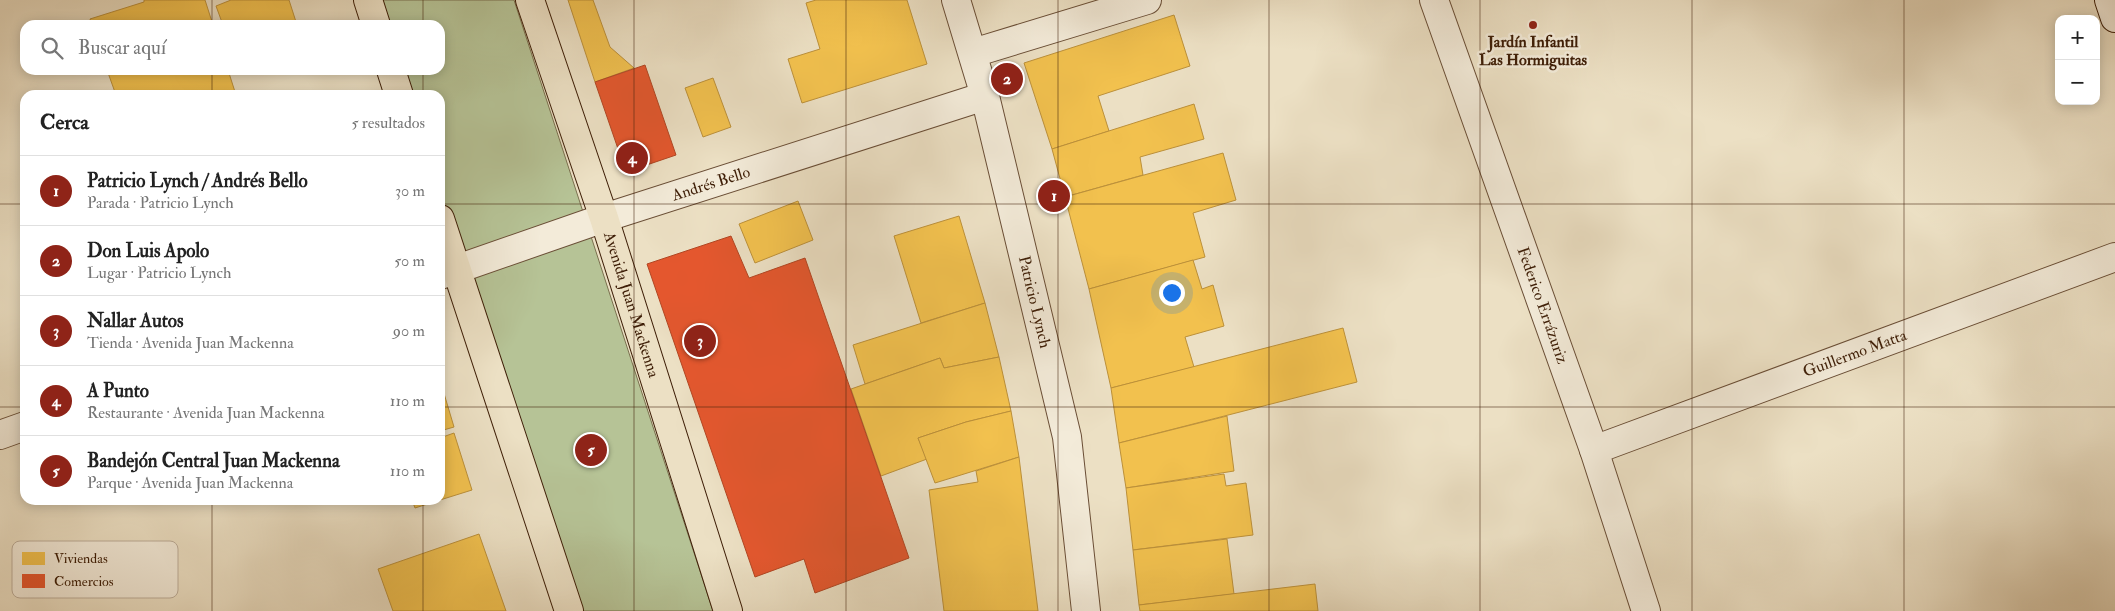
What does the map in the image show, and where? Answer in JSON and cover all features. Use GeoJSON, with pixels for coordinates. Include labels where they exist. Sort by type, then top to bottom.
{"type":"FeatureCollection","features":[{"type":"Feature","properties":{"kind":"main road"},"geometry":{"type":"LineString","coordinates":[[368,0],[374,20]]}},
{"type":"Feature","properties":{"kind":"main road","name":"Avenida Juan Mackenna"},"geometry":{"type":"LineString","coordinates":[[530,0],[604,218],[728,611]]}},
{"type":"Feature","properties":{"kind":"main road"},"geometry":{"type":"LineString","coordinates":[[393,75],[397,90]]}},
{"type":"Feature","properties":{"kind":"main road"},"geometry":{"type":"LineString","coordinates":[[445,252],[448,272],[568,611]]}},
{"type":"Feature","properties":{"kind":"street","name":"Patricio Lynch"},"geometry":{"type":"LineString","coordinates":[[956,0],[985,96],[1067,437],[1086,611]]}},
{"type":"Feature","properties":{"kind":"street"},"geometry":{"type":"LineString","coordinates":[[972,53],[1147,0]]}},
{"type":"Feature","properties":{"kind":"street","name":"Federico Errázuriz"},"geometry":{"type":"LineString","coordinates":[[1434,0],[1594,450],[1646,611]]}},
{"type":"Feature","properties":{"kind":"street"},"geometry":{"type":"LineString","coordinates":[[2109,0],[2115,18]]}},
{"type":"Feature","properties":{"kind":"street","name":"Andrés Bello"},"geometry":{"type":"LineString","coordinates":[[448,272],[604,218],[985,96]]}},
{"type":"Feature","properties":{"kind":"street","name":"Guillermo Matta"},"geometry":{"type":"LineString","coordinates":[[1594,450],[2115,257]]}},
{"type":"Feature","properties":{"kind":"street"},"geometry":{"type":"LineString","coordinates":[[0,435],[20,428]]}},
{"type":"Feature","properties":{"kind":"green space"},"geometry":{"type":"Polygon","coordinates":[[[376,0],[514,0],[713,611],[575,611],[445,217],[445,90],[404,90],[400,75],[445,75],[445,20],[382,20],[376,0]]]}},
{"type":"Feature","properties":{"kind":"building: Viviendas"},"geometry":{"type":"Polygon","coordinates":[[[144,0],[205,0],[211,20],[90,19],[144,2],[144,0]]]}},
{"type":"Feature","properties":{"kind":"building: Viviendas"},"geometry":{"type":"Polygon","coordinates":[[[231,0],[289,0],[295,20],[221,20],[216,6],[231,0]]]}},
{"type":"Feature","properties":{"kind":"building: Viviendas"},"geometry":{"type":"Polygon","coordinates":[[[568,0],[593,0],[610,47],[634,68],[595,82],[568,0]]]}},
{"type":"Feature","properties":{"kind":"building: Viviendas"},"geometry":{"type":"Polygon","coordinates":[[[816,0],[907,0],[927,64],[802,103],[788,59],[820,49],[806,3],[816,0]]]}},
{"type":"Feature","properties":{"kind":"building: Viviendas"},"geometry":{"type":"Polygon","coordinates":[[[1174,15],[1190,66],[1098,96],[1109,131],[1052,149],[1024,63],[1174,15]]]}},
{"type":"Feature","properties":{"kind":"building: Viviendas"},"geometry":{"type":"Polygon","coordinates":[[[109,75],[230,75],[234,90],[114,90],[109,75]]]}},
{"type":"Feature","properties":{"kind":"building: Viviendas"},"geometry":{"type":"Polygon","coordinates":[[[713,78],[731,127],[703,137],[685,88],[713,78]]]}},
{"type":"Feature","properties":{"kind":"building: Viviendas"},"geometry":{"type":"Polygon","coordinates":[[[1194,104],[1204,139],[1140,157],[1143,175],[1065,197],[1052,149],[1194,104]]]}},
{"type":"Feature","properties":{"kind":"building: Viviendas"},"geometry":{"type":"Polygon","coordinates":[[[1223,153],[1236,200],[1193,213],[1205,257],[1089,289],[1065,197],[1223,153]]]}},
{"type":"Feature","properties":{"kind":"building: Viviendas"},"geometry":{"type":"Polygon","coordinates":[[[798,201],[813,240],[755,263],[739,224],[798,201]]]}},
{"type":"Feature","properties":{"kind":"building: Viviendas"},"geometry":{"type":"Polygon","coordinates":[[[959,216],[985,303],[921,323],[894,236],[959,216]]]}},
{"type":"Feature","properties":{"kind":"building: Viviendas"},"geometry":{"type":"Polygon","coordinates":[[[1193,260],[1202,289],[1213,285],[1224,326],[1185,337],[1194,367],[1111,388],[1089,289],[1193,260]]]}},
{"type":"Feature","properties":{"kind":"building: Viviendas"},"geometry":{"type":"Polygon","coordinates":[[[985,303],[999,357],[944,368],[940,358],[865,384],[853,345],[985,303]]]}},
{"type":"Feature","properties":{"kind":"building: Viviendas"},"geometry":{"type":"Polygon","coordinates":[[[1343,328],[1357,382],[1119,443],[1111,388],[1343,328]]]}},
{"type":"Feature","properties":{"kind":"building: Viviendas"},"geometry":{"type":"Polygon","coordinates":[[[999,357],[1011,411],[966,422],[918,438],[927,459],[881,476],[851,389],[940,358],[944,368],[999,357]]]}},
{"type":"Feature","properties":{"kind":"building: Viviendas"},"geometry":{"type":"Polygon","coordinates":[[[445,397],[454,427],[445,430],[445,397]]]}},
{"type":"Feature","properties":{"kind":"building: Viviendas"},"geometry":{"type":"Polygon","coordinates":[[[1011,411],[1019,457],[935,483],[918,438],[966,422],[1011,411]]]}},
{"type":"Feature","properties":{"kind":"building: Viviendas"},"geometry":{"type":"Polygon","coordinates":[[[1227,416],[1234,471],[1126,488],[1119,443],[1227,416]]]}},
{"type":"Feature","properties":{"kind":"building: Viviendas"},"geometry":{"type":"Polygon","coordinates":[[[454,433],[472,490],[445,498],[445,436],[454,433]]]}},
{"type":"Feature","properties":{"kind":"building: Viviendas"},"geometry":{"type":"Polygon","coordinates":[[[1019,457],[1038,611],[944,611],[929,490],[978,482],[976,471],[1019,457]]]}},
{"type":"Feature","properties":{"kind":"building: Viviendas"},"geometry":{"type":"Polygon","coordinates":[[[1224,474],[1226,486],[1246,483],[1253,535],[1133,550],[1126,488],[1224,474]]]}},
{"type":"Feature","properties":{"kind":"building: Viviendas"},"geometry":{"type":"Polygon","coordinates":[[[414,505],[424,505],[415,508],[414,505]]]}},
{"type":"Feature","properties":{"kind":"building: Viviendas"},"geometry":{"type":"Polygon","coordinates":[[[479,534],[506,611],[393,611],[378,569],[479,534]]]}},
{"type":"Feature","properties":{"kind":"building: Viviendas"},"geometry":{"type":"Polygon","coordinates":[[[1227,539],[1234,594],[1139,605],[1133,550],[1227,539]]]}},
{"type":"Feature","properties":{"kind":"building: Viviendas"},"geometry":{"type":"Polygon","coordinates":[[[1315,584],[1318,611],[1140,611],[1139,605],[1315,584]]]}},
{"type":"Feature","properties":{"kind":"building: Comercios"},"geometry":{"type":"Polygon","coordinates":[[[645,65],[676,155],[626,172],[595,82],[645,65]]]}},
{"type":"Feature","properties":{"kind":"building: Comercios"},"geometry":{"type":"Polygon","coordinates":[[[731,236],[749,278],[805,258],[909,558],[815,593],[804,559],[755,577],[647,264],[731,236]]]}},
{"type":"Feature","properties":{"kind":"place","name":"Jardín Infantil Las Hormiguitas"},"geometry":{"type":"Point","coordinates":[1533,25]}},
{"type":"Feature","properties":{"kind":"place","name":"Don Luis Apolo"},"geometry":{"type":"Point","coordinates":[1007,79]}},
{"type":"Feature","properties":{"kind":"place","name":"A Punto"},"geometry":{"type":"Point","coordinates":[632,158]}},
{"type":"Feature","properties":{"kind":"place","name":"Patricio Lynch / Andrés Bello"},"geometry":{"type":"Point","coordinates":[1054,196]}},
{"type":"Feature","properties":{"kind":"place","name":"Nallar Autos"},"geometry":{"type":"Point","coordinates":[700,341]}},
{"type":"Feature","properties":{"kind":"place","name":"Bandejón Central Juan Mackenna"},"geometry":{"type":"Point","coordinates":[591,450]}}]}
